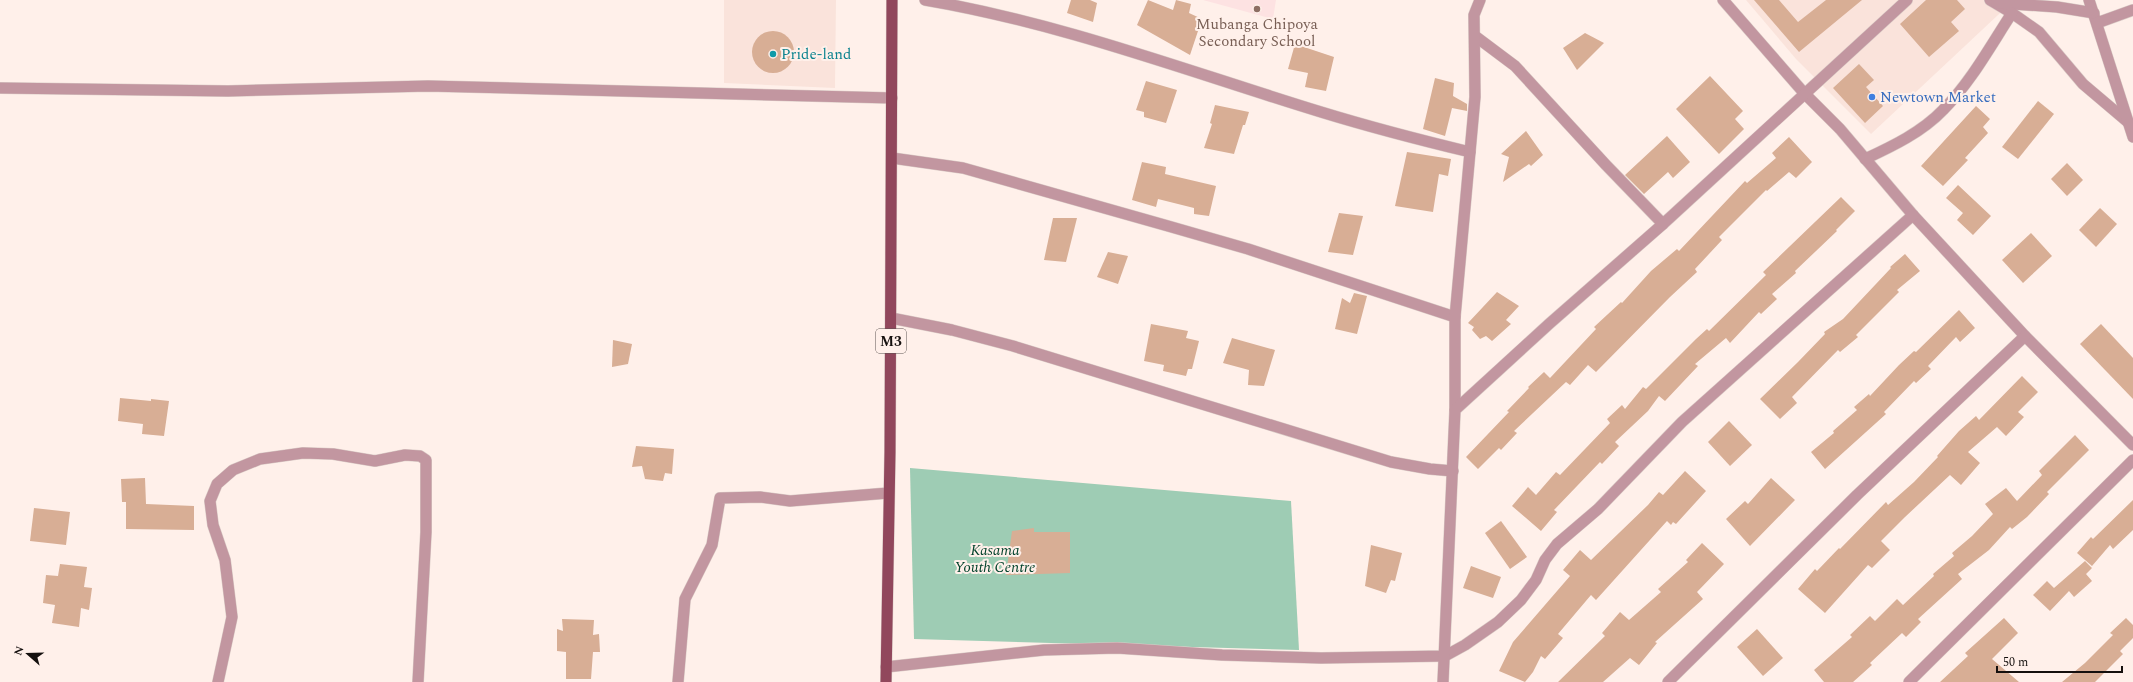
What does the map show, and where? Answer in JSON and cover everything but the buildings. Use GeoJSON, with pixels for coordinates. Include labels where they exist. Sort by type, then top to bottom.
{"type":"FeatureCollection","features":[{"type":"Feature","properties":{"kind":"main road","name":"M3"},"geometry":{"type":"LineString","coordinates":[[886,682],[891,318],[892,0]]}},
{"type":"Feature","properties":{"kind":"street"},"geometry":{"type":"LineString","coordinates":[[925,0],[960,6],[1092,40],[1202,73],[1320,112],[1470,152]]}},
{"type":"Feature","properties":{"kind":"street"},"geometry":{"type":"LineString","coordinates":[[1443,682],[1447,570],[1453,471],[1456,317],[1475,97],[1476,36],[1474,15],[1480,0]]}},
{"type":"Feature","properties":{"kind":"street"},"geometry":{"type":"LineString","coordinates":[[1723,0],[1804,93],[2025,336],[2133,445]]}},
{"type":"Feature","properties":{"kind":"street"},"geometry":{"type":"LineString","coordinates":[[1455,410],[1549,324],[1663,224],[1907,0]]}},
{"type":"Feature","properties":{"kind":"street"},"geometry":{"type":"LineString","coordinates":[[2089,0],[2133,137]]}},
{"type":"Feature","properties":{"kind":"street"},"geometry":{"type":"LineString","coordinates":[[1992,1],[2057,7],[2095,18],[2133,10]]}},
{"type":"Feature","properties":{"kind":"street"},"geometry":{"type":"LineString","coordinates":[[1992,1],[2039,32],[2083,84],[2129,123]]}},
{"type":"Feature","properties":{"kind":"street"},"geometry":{"type":"LineString","coordinates":[[1865,159],[1913,134],[1943,110],[1974,71],[2012,13]]}},
{"type":"Feature","properties":{"kind":"street"},"geometry":{"type":"LineString","coordinates":[[1476,36],[1515,66],[1606,165],[1663,224]]}},
{"type":"Feature","properties":{"kind":"street"},"geometry":{"type":"LineString","coordinates":[[0,88],[228,91],[428,86],[892,98]]}},
{"type":"Feature","properties":{"kind":"street"},"geometry":{"type":"LineString","coordinates":[[892,158],[963,168],[1248,249],[1456,317]]}},
{"type":"Feature","properties":{"kind":"street"},"geometry":{"type":"LineString","coordinates":[[886,667],[1044,650],[1117,648],[1222,655],[1321,658],[1445,656],[1465,645],[1498,622],[1522,600],[1536,580],[1545,560],[1557,544],[1598,509],[1682,422],[1914,215]]}},
{"type":"Feature","properties":{"kind":"street"},"geometry":{"type":"LineString","coordinates":[[891,318],[952,330],[1013,346],[1391,462],[1430,469],[1453,471]]}},
{"type":"Feature","properties":{"kind":"street"},"geometry":{"type":"LineString","coordinates":[[1668,682],[1857,495],[2025,336]]}},
{"type":"Feature","properties":{"kind":"street"},"geometry":{"type":"LineString","coordinates":[[218,682],[232,617],[225,560],[213,525],[210,501],[217,484],[233,470],[260,459],[303,453],[333,454],[375,461],[405,455],[420,456],[426,460],[426,532],[418,682]]}},
{"type":"Feature","properties":{"kind":"street"},"geometry":{"type":"LineString","coordinates":[[1909,682],[2133,460]]}},
{"type":"Feature","properties":{"kind":"street"},"geometry":{"type":"LineString","coordinates":[[678,682],[685,599],[712,545],[720,498],[760,497],[790,501],[888,494]]}},
{"type":"Feature","properties":{"kind":"shaded area"},"geometry":{"type":"Polygon","coordinates":[[[724,0],[836,0],[835,88],[724,83],[724,0]]]}},
{"type":"Feature","properties":{"kind":"shaded area","name":"Mubanga Chipoya Secondary School"},"geometry":{"type":"Polygon","coordinates":[[[1203,0],[1276,0],[1273,19],[1203,0]]]}},
{"type":"Feature","properties":{"kind":"shaded area","name":"Newtown Market"},"geometry":{"type":"Polygon","coordinates":[[[1746,0],[2014,0],[1871,134],[1796,59],[1746,0]]]}},
{"type":"Feature","properties":{"kind":"green space","name":"Kasama Youth Centre"},"geometry":{"type":"Polygon","coordinates":[[[910,468],[1291,501],[1299,650],[914,639],[910,468]]]}},
{"type":"Feature","properties":{"kind":"place","name":"Mubanga Chipoya Secondary School"},"geometry":{"type":"Point","coordinates":[1257,9]}},
{"type":"Feature","properties":{"kind":"place","name":"Pride-land"},"geometry":{"type":"Point","coordinates":[773,54]}},
{"type":"Feature","properties":{"kind":"place","name":"Newtown Market"},"geometry":{"type":"Point","coordinates":[1872,97]}}]}
